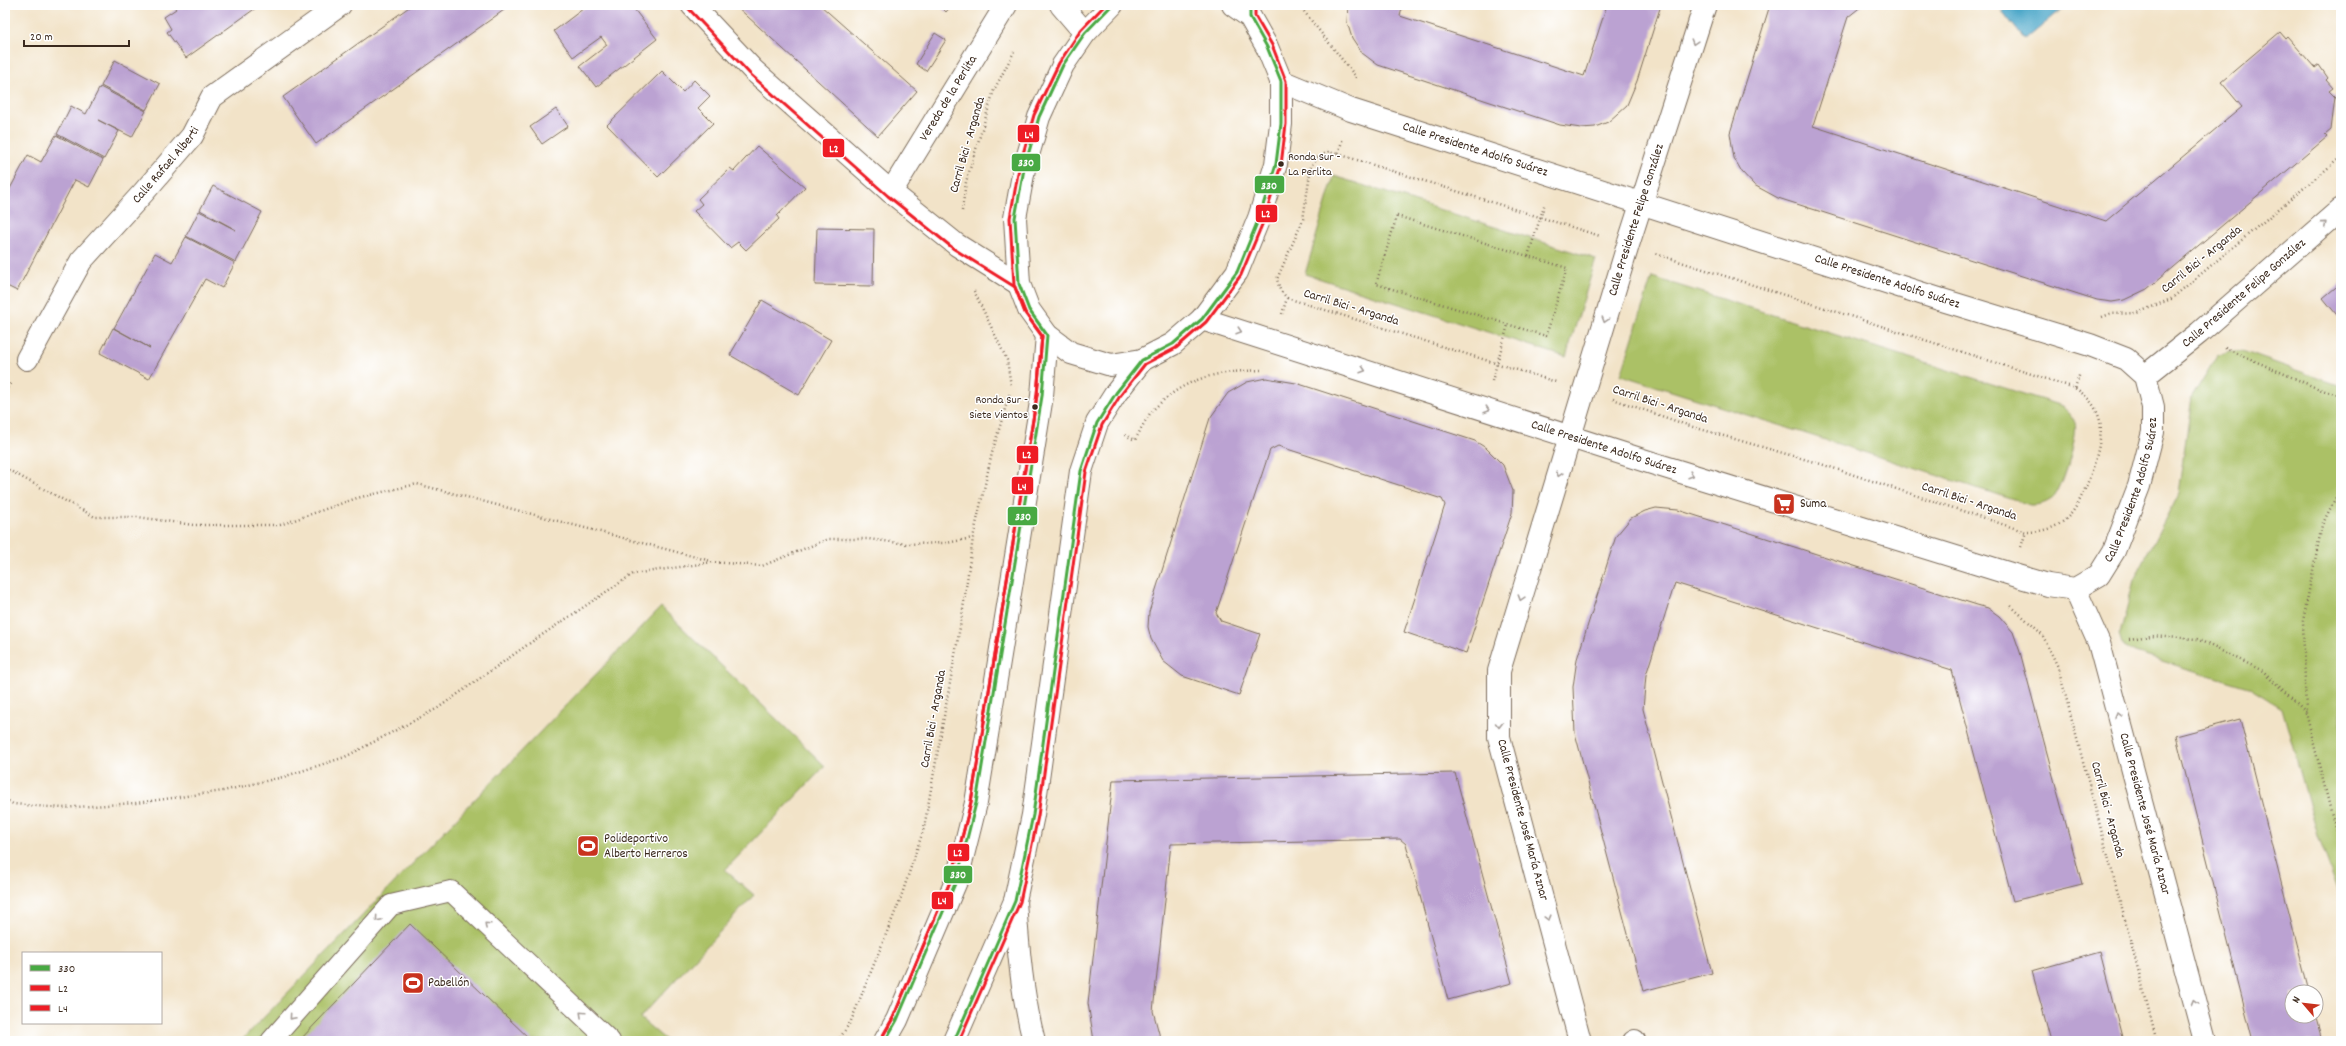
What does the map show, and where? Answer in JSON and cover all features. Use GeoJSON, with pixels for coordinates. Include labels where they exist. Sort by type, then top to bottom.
{"type":"FeatureCollection","features":[{"type":"Feature","properties":{"kind":"street","name":"Calle Rafael Alberti"},"geometry":{"type":"LineString","coordinates":[[28,360],[81,261],[143,194],[192,136],[212,97],[340,5]]}},
{"type":"Feature","properties":{"kind":"street"},"geometry":{"type":"LineString","coordinates":[[692,5],[753,70],[890,192],[957,246],[1019,284]]}},
{"type":"Feature","properties":{"kind":"street","name":"Vereda de la Perlita"},"geometry":{"type":"LineString","coordinates":[[890,192],[1006,5]]}},
{"type":"Feature","properties":{"kind":"street"},"geometry":{"type":"LineString","coordinates":[[1061,5],[1085,33]]}},
{"type":"Feature","properties":{"kind":"street"},"geometry":{"type":"LineString","coordinates":[[1112,5],[1085,33],[1063,65],[1042,111],[1024,169],[1015,218],[1019,284],[1029,310],[1047,335],[1071,353],[1111,365],[1142,360],[1173,344],[1202,319],[1237,272],[1259,218],[1276,164],[1281,124],[1281,81],[1267,48],[1244,9]]}},
{"type":"Feature","properties":{"kind":"street","name":"Calle Presidente Felipe González"},"geometry":{"type":"LineString","coordinates":[[1571,436],[1628,245],[1705,5]]}},
{"type":"Feature","properties":{"kind":"street","name":"Calle Presidente Adolfo Suárez"},"geometry":{"type":"LineString","coordinates":[[1202,319],[1484,409],[2048,585],[2075,589],[2099,575],[2114,551],[2139,486],[2153,432],[2153,407],[2145,376],[2126,359],[2090,345],[1939,299],[1352,110],[1281,81]]}},
{"type":"Feature","properties":{"kind":"street","name":"Calle Presidente Felipe González"},"geometry":{"type":"LineString","coordinates":[[2145,376],[2199,333],[2341,209]]}},
{"type":"Feature","properties":{"kind":"street"},"geometry":{"type":"LineString","coordinates":[[885,1041],[897,1020],[956,879],[976,803],[1042,396],[1047,335]]}},
{"type":"Feature","properties":{"kind":"street"},"geometry":{"type":"LineString","coordinates":[[954,1041],[1015,901],[1033,815],[1081,470],[1097,423],[1142,360]]}},
{"type":"Feature","properties":{"kind":"street","name":"Calle Presidente José María Aznar"},"geometry":{"type":"LineString","coordinates":[[1571,436],[1499,671],[1499,737],[1580,1041]]}},
{"type":"Feature","properties":{"kind":"street","name":"Calle Presidente José María Aznar"},"geometry":{"type":"LineString","coordinates":[[2075,589],[2099,643],[2205,1041]]}},
{"type":"Feature","properties":{"kind":"street"},"geometry":{"type":"LineString","coordinates":[[1015,901],[1018,952],[1034,1041]]}},
{"type":"Feature","properties":{"kind":"lane"},"geometry":{"type":"LineString","coordinates":[[271,1041],[391,905],[451,891],[610,1041]]}},
{"type":"Feature","properties":{"kind":"path"},"geometry":{"type":"LineString","coordinates":[[1299,5],[1356,77],[1352,110],[1338,154]]}},
{"type":"Feature","properties":{"kind":"path","name":"Carril Bici - Arganda"},"geometry":{"type":"LineString","coordinates":[[957,246],[966,182],[994,90],[1015,51]]}},
{"type":"Feature","properties":{"kind":"path","name":"Carril Bici - Arganda"},"geometry":{"type":"LineString","coordinates":[[1328,152],[1540,217],[2074,388],[2090,401],[2100,421],[2102,435],[2078,505],[2068,518],[2048,530],[2026,532],[1821,464],[1693,427],[1584,390],[1338,316],[1288,298],[1280,290],[1277,279],[1303,220],[1310,166],[1317,158],[1328,152]]}},
{"type":"Feature","properties":{"kind":"path","name":"Carril Bici - Arganda"},"geometry":{"type":"LineString","coordinates":[[2074,388],[2100,318],[2110,314],[2137,313],[2170,299],[2341,157]]}},
{"type":"Feature","properties":{"kind":"path"},"geometry":{"type":"LineString","coordinates":[[1528,256],[1554,175]]}},
{"type":"Feature","properties":{"kind":"path"},"geometry":{"type":"LineString","coordinates":[[1397,216],[1567,268],[1546,336],[1508,324],[1376,284],[1397,216]]}},
{"type":"Feature","properties":{"kind":"path","name":"Carril Bici - Arganda"},"geometry":{"type":"LineString","coordinates":[[838,1041],[851,1021],[900,900],[924,828],[961,624],[973,538],[992,453],[1012,388],[1008,360],[973,290]]}},
{"type":"Feature","properties":{"kind":"path","name":"Carril Bici - Arganda"},"geometry":{"type":"LineString","coordinates":[[1097,423],[1134,440],[1154,409],[1189,382],[1222,372],[1261,370],[1273,342],[1288,298]]}},
{"type":"Feature","properties":{"kind":"path"},"geometry":{"type":"LineString","coordinates":[[1484,409],[1508,324]]}},
{"type":"Feature","properties":{"kind":"path"},"geometry":{"type":"LineString","coordinates":[[2199,333],[2229,351],[2319,389],[2341,396]]}},
{"type":"Feature","properties":{"kind":"path"},"geometry":{"type":"LineString","coordinates":[[5,468],[95,517],[138,517],[193,525],[280,525],[357,498],[417,484],[713,562],[762,566],[828,539],[868,539],[907,544],[946,543],[973,538]]}},
{"type":"Feature","properties":{"kind":"path"},"geometry":{"type":"LineString","coordinates":[[2341,487],[2322,525],[2304,621],[2306,713],[2341,851]]}},
{"type":"Feature","properties":{"kind":"path","name":"Carril Bici - Arganda"},"geometry":{"type":"LineString","coordinates":[[2026,532],[2007,602],[2042,634],[2058,667],[2157,1041]]}},
{"type":"Feature","properties":{"kind":"path"},"geometry":{"type":"LineString","coordinates":[[5,799],[13,804],[62,808],[136,803],[223,791],[283,777],[338,759],[438,708],[530,643],[633,574],[713,562]]}},
{"type":"Feature","properties":{"kind":"path"},"geometry":{"type":"LineString","coordinates":[[2099,643],[2151,636],[2198,639],[2264,671],[2306,713]]}},
{"type":"Feature","properties":{"kind":"green space"},"geometry":{"type":"Polygon","coordinates":[[[1334,176],[1596,259],[1566,357],[1305,274],[1334,176]]]}},
{"type":"Feature","properties":{"kind":"green space"},"geometry":{"type":"Polygon","coordinates":[[[1652,277],[2062,406],[2069,413],[2075,423],[2076,429],[2069,462],[2057,493],[2047,502],[2030,505],[1621,375],[1652,277]]]}},
{"type":"Feature","properties":{"kind":"green space"},"geometry":{"type":"Polygon","coordinates":[[[2229,351],[2242,351],[2341,386],[2341,899],[2318,836],[2282,708],[2248,687],[2135,653],[2124,647],[2120,634],[2134,580],[2178,494],[2192,397],[2217,356],[2229,351]]]}},
{"type":"Feature","properties":{"kind":"green space","name":"Polideportivo Alberto Herreros"},"geometry":{"type":"Polygon","coordinates":[[[661,607],[825,766],[725,870],[754,895],[640,1018],[667,1041],[241,1041],[661,607]]]}},
{"type":"Feature","properties":{"kind":"water"},"geometry":{"type":"Polygon","coordinates":[[[2010,5],[2067,5],[2025,40],[2002,11],[2010,5]]]}},
{"type":"Feature","properties":{"kind":"building"},"geometry":{"type":"Polygon","coordinates":[[[173,5],[260,5],[186,58],[167,32],[171,29],[164,17],[176,9],[173,5]]]}},
{"type":"Feature","properties":{"kind":"building"},"geometry":{"type":"Polygon","coordinates":[[[412,5],[511,5],[316,144],[283,97],[412,5]]]}},
{"type":"Feature","properties":{"kind":"building"},"geometry":{"type":"Polygon","coordinates":[[[588,5],[631,5],[657,39],[596,87],[580,66],[607,45],[601,37],[573,57],[554,31],[588,5]]]}},
{"type":"Feature","properties":{"kind":"building"},"geometry":{"type":"Polygon","coordinates":[[[735,5],[820,5],[917,91],[878,136],[735,5]]]}},
{"type":"Feature","properties":{"kind":"building"},"geometry":{"type":"Polygon","coordinates":[[[939,5],[952,5],[946,12],[939,5]]]}},
{"type":"Feature","properties":{"kind":"building"},"geometry":{"type":"Polygon","coordinates":[[[1348,5],[1403,5],[1400,16],[1584,76],[1607,5],[1661,5],[1637,81],[1627,105],[1608,122],[1595,127],[1581,128],[1560,125],[1378,65],[1362,53],[1352,38],[1347,22],[1348,5]]]}},
{"type":"Feature","properties":{"kind":"building"},"geometry":{"type":"Polygon","coordinates":[[[1770,5],[1863,5],[1848,17],[1813,126],[2106,221],[2242,107],[2221,82],[2280,32],[2285,38],[2287,36],[2315,68],[2319,65],[2328,78],[2326,80],[2333,88],[2329,91],[2335,97],[2331,130],[2325,135],[2327,137],[2147,289],[2124,300],[2112,302],[2097,300],[1778,198],[1754,185],[1742,172],[1734,158],[1730,133],[1770,5]]]}},
{"type":"Feature","properties":{"kind":"building"},"geometry":{"type":"Polygon","coordinates":[[[935,33],[946,40],[926,71],[916,64],[935,33]]]}},
{"type":"Feature","properties":{"kind":"building"},"geometry":{"type":"Polygon","coordinates":[[[115,60],[160,84],[146,110],[101,86],[115,60]]]}},
{"type":"Feature","properties":{"kind":"building"},"geometry":{"type":"Polygon","coordinates":[[[662,71],[683,92],[694,80],[710,96],[698,108],[713,123],[658,177],[607,125],[662,71]]]}},
{"type":"Feature","properties":{"kind":"building"},"geometry":{"type":"Polygon","coordinates":[[[100,87],[146,111],[132,137],[98,120],[119,131],[104,159],[57,134],[71,106],[86,114],[100,87]]]}},
{"type":"Feature","properties":{"kind":"building"},"geometry":{"type":"Polygon","coordinates":[[[556,109],[568,126],[542,144],[530,127],[556,109]]]}},
{"type":"Feature","properties":{"kind":"building"},"geometry":{"type":"Polygon","coordinates":[[[56,135],[103,160],[89,187],[75,180],[17,291],[5,285],[5,198],[28,155],[41,162],[56,135]]]}},
{"type":"Feature","properties":{"kind":"building"},"geometry":{"type":"Polygon","coordinates":[[[757,146],[805,187],[777,216],[779,219],[746,250],[738,242],[730,248],[694,211],[702,204],[698,199],[730,168],[734,171],[757,146]]]}},
{"type":"Feature","properties":{"kind":"building"},"geometry":{"type":"Polygon","coordinates":[[[213,186],[262,212],[236,262],[186,236],[199,211],[236,230],[200,210],[213,186]]]}},
{"type":"Feature","properties":{"kind":"building"},"geometry":{"type":"Polygon","coordinates":[[[817,228],[874,229],[873,286],[815,285],[817,228]]]}},
{"type":"Feature","properties":{"kind":"building"},"geometry":{"type":"Polygon","coordinates":[[[186,237],[235,263],[222,288],[205,279],[149,379],[100,353],[113,328],[150,348],[114,328],[155,253],[172,262],[186,237]]]}},
{"type":"Feature","properties":{"kind":"building"},"geometry":{"type":"Polygon","coordinates":[[[2341,283],[2341,320],[2323,298],[2341,283]]]}},
{"type":"Feature","properties":{"kind":"building"},"geometry":{"type":"Polygon","coordinates":[[[762,300],[831,340],[799,395],[730,355],[762,300]]]}},
{"type":"Feature","properties":{"kind":"building"},"geometry":{"type":"Polygon","coordinates":[[[1266,378],[1296,383],[1475,441],[1486,448],[1503,465],[1513,491],[1512,513],[1466,653],[1404,632],[1445,505],[1442,499],[1278,446],[1270,450],[1216,613],[1221,621],[1260,634],[1239,695],[1182,676],[1163,661],[1151,639],[1148,627],[1149,612],[1210,418],[1228,393],[1247,382],[1266,378]]]}},
{"type":"Feature","properties":{"kind":"building"},"geometry":{"type":"Polygon","coordinates":[[[1656,508],[1678,510],[1988,608],[1999,616],[2013,632],[2020,652],[2082,884],[2013,901],[1952,670],[1675,583],[1646,675],[1643,709],[1712,973],[1643,991],[1575,733],[1573,687],[1577,659],[1616,536],[1631,518],[1645,511],[1656,508]]]}},
{"type":"Feature","properties":{"kind":"building"},"geometry":{"type":"Polygon","coordinates":[[[2240,719],[2307,984],[2284,984],[2284,1024],[2317,1024],[2322,1041],[2253,1041],[2176,736],[2240,719]]]}},
{"type":"Feature","properties":{"kind":"building"},"geometry":{"type":"Polygon","coordinates":[[[1455,773],[1512,983],[1448,1000],[1406,844],[1400,839],[1171,844],[1153,1011],[1161,1041],[1094,1041],[1088,1003],[1113,780],[1455,773]]]}},
{"type":"Feature","properties":{"kind":"building","name":"Pabellón"},"geometry":{"type":"Polygon","coordinates":[[[410,924],[532,1041],[299,1041],[410,924]]]}},
{"type":"Feature","properties":{"kind":"building"},"geometry":{"type":"Polygon","coordinates":[[[2100,952],[2123,1041],[2051,1041],[2032,971],[2100,952]]]}},
{"type":"Feature","properties":{"kind":"transit line","name":"L4"},"geometry":{"type":"LineString","coordinates":[[881,1039],[893,1018],[952,877],[971,802],[1037,395],[1042,336],[1025,312],[1014,285],[1010,218],[1019,168],[1034,115],[1059,63],[1081,30],[1105,5]]}},
{"type":"Feature","properties":{"kind":"transit line","name":"330"},"geometry":{"type":"LineString","coordinates":[[885,1041],[897,1020],[957,879],[976,803],[1042,396],[1047,335],[1029,310],[1019,284],[1015,218],[1024,169],[1039,117],[1063,65],[1085,33],[1112,5]]}},
{"type":"Feature","properties":{"kind":"transit line","name":"330"},"geometry":{"type":"LineString","coordinates":[[954,1041],[1015,901],[1033,815],[1081,471],[1097,423],[1116,393],[1142,360],[1173,344],[1202,319],[1237,272],[1259,218],[1276,164],[1281,124],[1281,81],[1267,47],[1250,17],[1250,5]]}},
{"type":"Feature","properties":{"kind":"transit line","name":"L2"},"geometry":{"type":"LineString","coordinates":[[959,1041],[1020,902],[1038,816],[1086,472],[1102,425],[1120,396],[1145,364],[1176,348],[1206,322],[1241,275],[1264,220],[1281,165],[1286,124],[1286,81],[1272,45],[1255,16],[1255,5]]}},
{"type":"Feature","properties":{"kind":"transit line","name":"L2"},"geometry":{"type":"LineString","coordinates":[[688,8],[750,74],[888,196],[954,249],[1015,287],[1025,313],[1042,336],[1037,395],[971,802],[952,877],[893,1018],[881,1039]]}},
{"type":"Feature","properties":{"kind":"place","name":"Ronda Sur - La Perlita"},"geometry":{"type":"Point","coordinates":[1281,164]}},
{"type":"Feature","properties":{"kind":"place","name":"Ronda Sur - Siete Vientos"},"geometry":{"type":"Point","coordinates":[1035,407]}},
{"type":"Feature","properties":{"kind":"place","name":"Suma"},"geometry":{"type":"Point","coordinates":[1784,504]}},
{"type":"Feature","properties":{"kind":"place","name":"Polideportivo Alberto Herreros"},"geometry":{"type":"Point","coordinates":[588,846]}},
{"type":"Feature","properties":{"kind":"place","name":"Pabellón"},"geometry":{"type":"Point","coordinates":[413,983]}}]}
